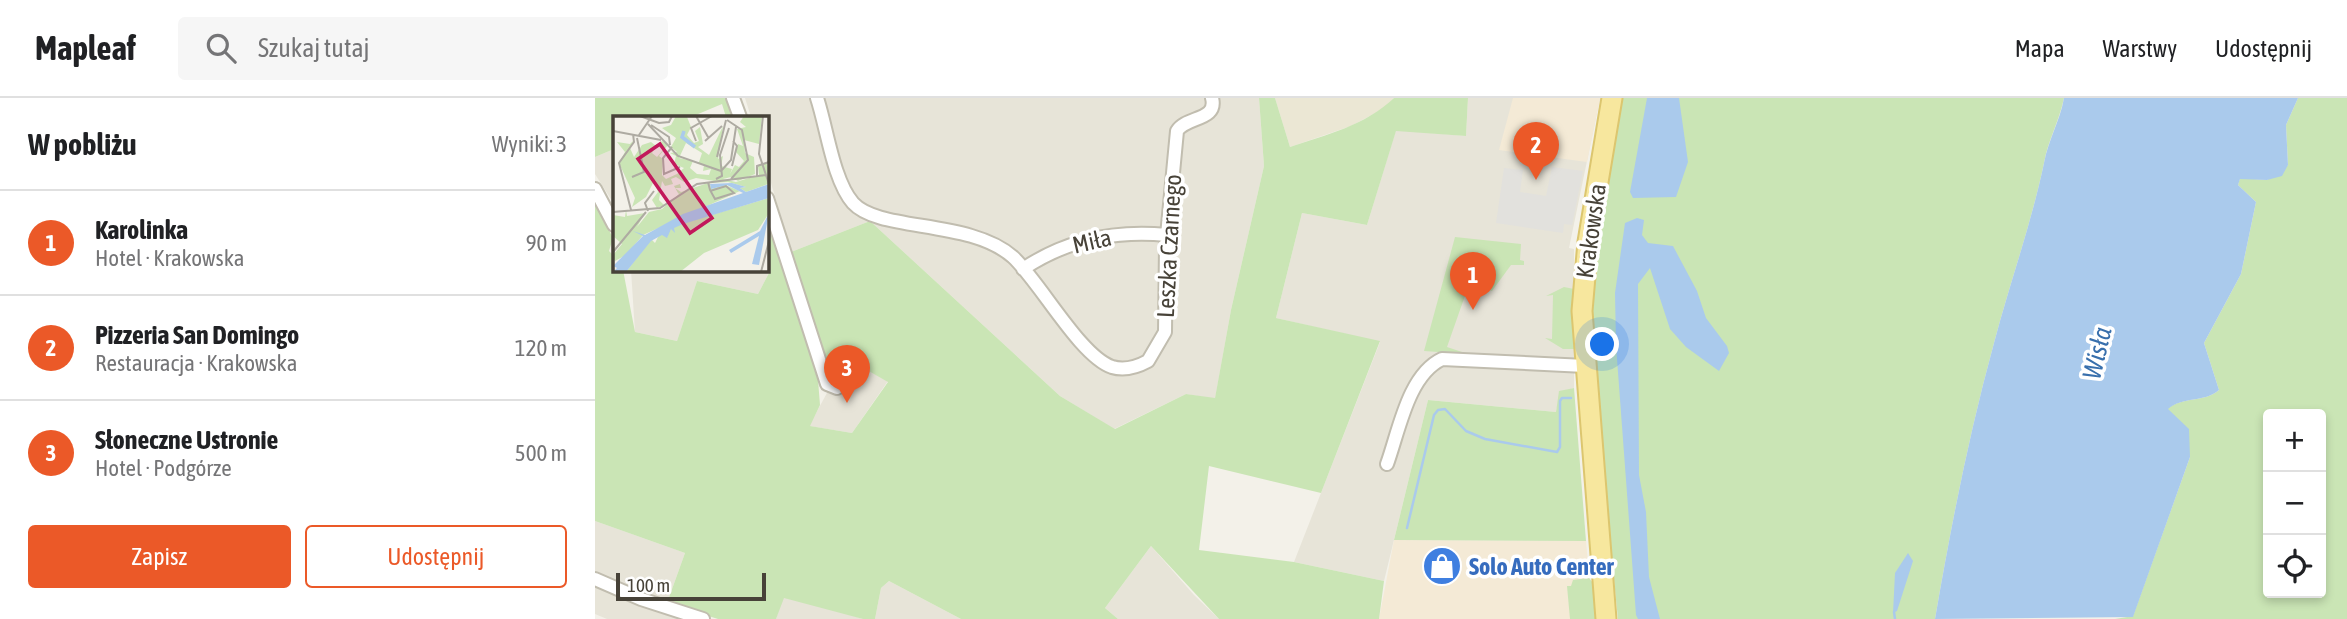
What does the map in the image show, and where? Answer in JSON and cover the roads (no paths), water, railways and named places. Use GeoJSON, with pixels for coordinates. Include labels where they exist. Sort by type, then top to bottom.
{"type":"FeatureCollection","features":[{"type":"Feature","properties":{"kind":"main road","name":"Krakowska"},"geometry":{"type":"LineString","coordinates":[[1606,619],[1582,311],[1586,254],[1612,98]]}},
{"type":"Feature","properties":{"kind":"street"},"geometry":{"type":"LineString","coordinates":[[733,98],[740,116]]}},
{"type":"Feature","properties":{"kind":"street","name":"Leszka Czarnego"},"geometry":{"type":"LineString","coordinates":[[817,98],[841,183],[860,209],[880,217],[976,236],[1003,249],[1099,359],[1112,367],[1132,368],[1155,354],[1165,332],[1167,235],[1177,131],[1184,123],[1208,114],[1213,107],[1212,98]]}},
{"type":"Feature","properties":{"kind":"street"},"geometry":{"type":"LineString","coordinates":[[595,189],[613,223]]}},
{"type":"Feature","properties":{"kind":"street"},"geometry":{"type":"LineString","coordinates":[[768,201],[827,384],[837,388]]}},
{"type":"Feature","properties":{"kind":"street","name":"Miła"},"geometry":{"type":"LineString","coordinates":[[1023,269],[1072,243],[1124,234],[1167,235]]}},
{"type":"Feature","properties":{"kind":"street"},"geometry":{"type":"LineString","coordinates":[[1387,464],[1411,397],[1433,363],[1442,359],[1585,366]]}},
{"type":"Feature","properties":{"kind":"street"},"geometry":{"type":"LineString","coordinates":[[595,579],[641,599],[703,619]]}},
{"type":"Feature","properties":{"kind":"water"},"geometry":{"type":"Polygon","coordinates":[[[1647,98],[1679,98],[1688,162],[1676,197],[1633,198],[1630,192],[1647,98]]]}},
{"type":"Feature","properties":{"kind":"water","name":"Wisła"},"geometry":{"type":"Polygon","coordinates":[[[2064,98],[2298,98],[2286,125],[2288,165],[2282,176],[2267,180],[2240,179],[2238,185],[2256,202],[2241,274],[2204,343],[2219,390],[2207,397],[2180,402],[2168,409],[2189,429],[2190,457],[2133,617],[1935,619],[1976,411],[2064,98]]]}},
{"type":"Feature","properties":{"kind":"water"},"geometry":{"type":"Polygon","coordinates":[[[1637,218],[1644,220],[1642,235],[1648,243],[1673,246],[1697,291],[1706,318],[1727,346],[1729,353],[1719,371],[1686,347],[1670,329],[1650,268],[1638,284],[1639,475],[1646,512],[1649,577],[1660,619],[1638,619],[1636,615],[1616,345],[1615,293],[1625,223],[1637,218]]]}},
{"type":"Feature","properties":{"kind":"water"},"geometry":{"type":"Polygon","coordinates":[[[1908,553],[1913,561],[1897,611],[1893,613],[1895,573],[1908,553]]]}},
{"type":"Feature","properties":{"kind":"waterway"},"geometry":{"type":"LineString","coordinates":[[1407,528],[1434,415],[1438,410],[1445,409],[1466,431],[1485,439],[1557,452],[1560,447],[1560,401],[1562,398],[1571,398]]}},
{"type":"Feature","properties":{"kind":"waterway"},"geometry":{"type":"LineString","coordinates":[[1894,612],[1895,619]]}},
{"type":"Feature","properties":{"kind":"place","name":"Pizzeria San Domingo"},"geometry":{"type":"Point","coordinates":[1536,180]}},
{"type":"Feature","properties":{"kind":"place","name":"Karolinka"},"geometry":{"type":"Point","coordinates":[1473,310]}},
{"type":"Feature","properties":{"kind":"place","name":"Słoneczne Ustronie"},"geometry":{"type":"Point","coordinates":[847,403]}},
{"type":"Feature","properties":{"kind":"place","name":"Solo Auto Center"},"geometry":{"type":"Point","coordinates":[1442,566]}}]}
